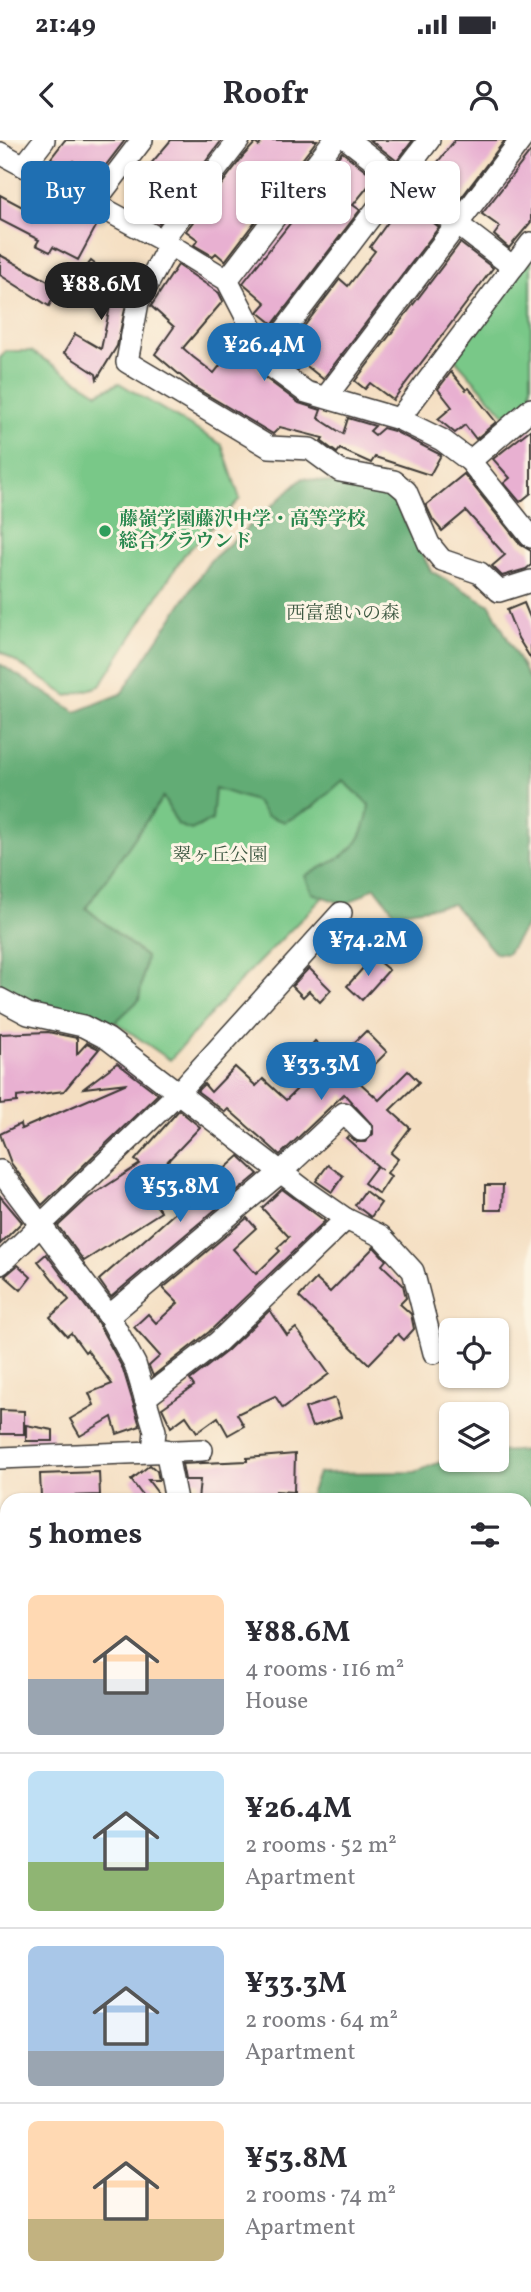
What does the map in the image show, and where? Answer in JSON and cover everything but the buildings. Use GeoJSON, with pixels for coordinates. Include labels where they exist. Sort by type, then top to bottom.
{"type":"FeatureCollection","features":[{"type":"Feature","properties":{"kind":"street"},"geometry":{"type":"LineString","coordinates":[[28,161],[44,140]]}},
{"type":"Feature","properties":{"kind":"street"},"geometry":{"type":"LineString","coordinates":[[110,182],[142,140]]}},
{"type":"Feature","properties":{"kind":"street"},"geometry":{"type":"LineString","coordinates":[[239,140],[165,242],[138,302],[127,362],[269,447],[310,449],[341,471],[394,481],[406,491],[429,544],[442,560],[480,573],[499,591],[531,581]]}},
{"type":"Feature","properties":{"kind":"street"},"geometry":{"type":"LineString","coordinates":[[226,280],[334,140]]}},
{"type":"Feature","properties":{"kind":"street"},"geometry":{"type":"LineString","coordinates":[[348,140],[375,161]]}},
{"type":"Feature","properties":{"kind":"street"},"geometry":{"type":"LineString","coordinates":[[413,161],[429,140]]}},
{"type":"Feature","properties":{"kind":"street"},"geometry":{"type":"LineString","coordinates":[[460,220],[521,140]]}},
{"type":"Feature","properties":{"kind":"street"},"geometry":{"type":"LineString","coordinates":[[0,153],[21,164]]}},
{"type":"Feature","properties":{"kind":"street"},"geometry":{"type":"LineString","coordinates":[[110,212],[226,280],[272,367],[306,392],[399,419],[442,440],[470,461],[523,509],[531,537]]}},
{"type":"Feature","properties":{"kind":"street"},"geometry":{"type":"LineString","coordinates":[[265,356],[365,224]]}},
{"type":"Feature","properties":{"kind":"street"},"geometry":{"type":"LineString","coordinates":[[326,397],[457,224],[513,267]]}},
{"type":"Feature","properties":{"kind":"street"},"geometry":{"type":"LineString","coordinates":[[399,419],[531,243]]}},
{"type":"Feature","properties":{"kind":"street"},"geometry":{"type":"LineString","coordinates":[[470,461],[531,409]]}},
{"type":"Feature","properties":{"kind":"street"},"geometry":{"type":"LineString","coordinates":[[0,1264],[179,1092],[341,913]]}},
{"type":"Feature","properties":{"kind":"street"},"geometry":{"type":"LineString","coordinates":[[0,999],[28,1014],[83,1026],[108,1039],[346,1219],[381,1236],[412,1270],[434,1353]]}},
{"type":"Feature","properties":{"kind":"street"},"geometry":{"type":"LineString","coordinates":[[109,1316],[282,1171],[344,1113],[361,1130]]}},
{"type":"Feature","properties":{"kind":"street"},"geometry":{"type":"LineString","coordinates":[[0,1171],[109,1316],[135,1364],[174,1493]]}},
{"type":"Feature","properties":{"kind":"street"},"geometry":{"type":"LineString","coordinates":[[145,1398],[218,1342],[346,1219]]}},
{"type":"Feature","properties":{"kind":"street"},"geometry":{"type":"LineString","coordinates":[[0,1458],[202,1450]]}},
{"type":"Feature","properties":{"kind":"green space"},"geometry":{"type":"Polygon","coordinates":[[[531,253],[531,405],[513,424],[452,356],[531,253]]]}},
{"type":"Feature","properties":{"kind":"green space","name":"藤嶺学園藤沢中学・高等学校 総合グラウンド"},"geometry":{"type":"Polygon","coordinates":[[[6,351],[31,351],[98,393],[119,383],[222,445],[240,499],[184,555],[100,686],[68,696],[0,651],[0,358],[6,351]]]}},
{"type":"Feature","properties":{"kind":"green space","name":"西富憩いの森"},"geometry":{"type":"Polygon","coordinates":[[[303,478],[390,493],[431,571],[490,605],[531,683],[531,918],[507,954],[495,953],[453,904],[395,913],[375,887],[346,905],[312,893],[305,876],[349,851],[362,833],[366,821],[369,805],[343,780],[313,807],[285,822],[267,816],[255,801],[215,788],[212,820],[191,830],[178,825],[163,797],[86,908],[146,957],[139,1000],[109,1028],[62,1010],[30,1007],[0,985],[0,664],[76,712],[121,694],[210,561],[303,478]]]}},
{"type":"Feature","properties":{"kind":"green space","name":"翠ヶ丘公園"},"geometry":{"type":"Polygon","coordinates":[[[333,763],[374,808],[348,872],[244,977],[170,1060],[98,1010],[0,962],[137,797],[333,763]]]}},
{"type":"Feature","properties":{"kind":"green space"},"geometry":{"type":"Polygon","coordinates":[[[531,1450],[531,1493],[311,1493],[318,1473],[415,1472],[439,1463],[439,1472],[509,1472],[509,1451],[531,1450]]]}},
{"type":"Feature","properties":{"kind":"place","name":"藤嶺学園藤沢中学・高等学校 総合グラウンド"},"geometry":{"type":"Point","coordinates":[105,531]}}]}
